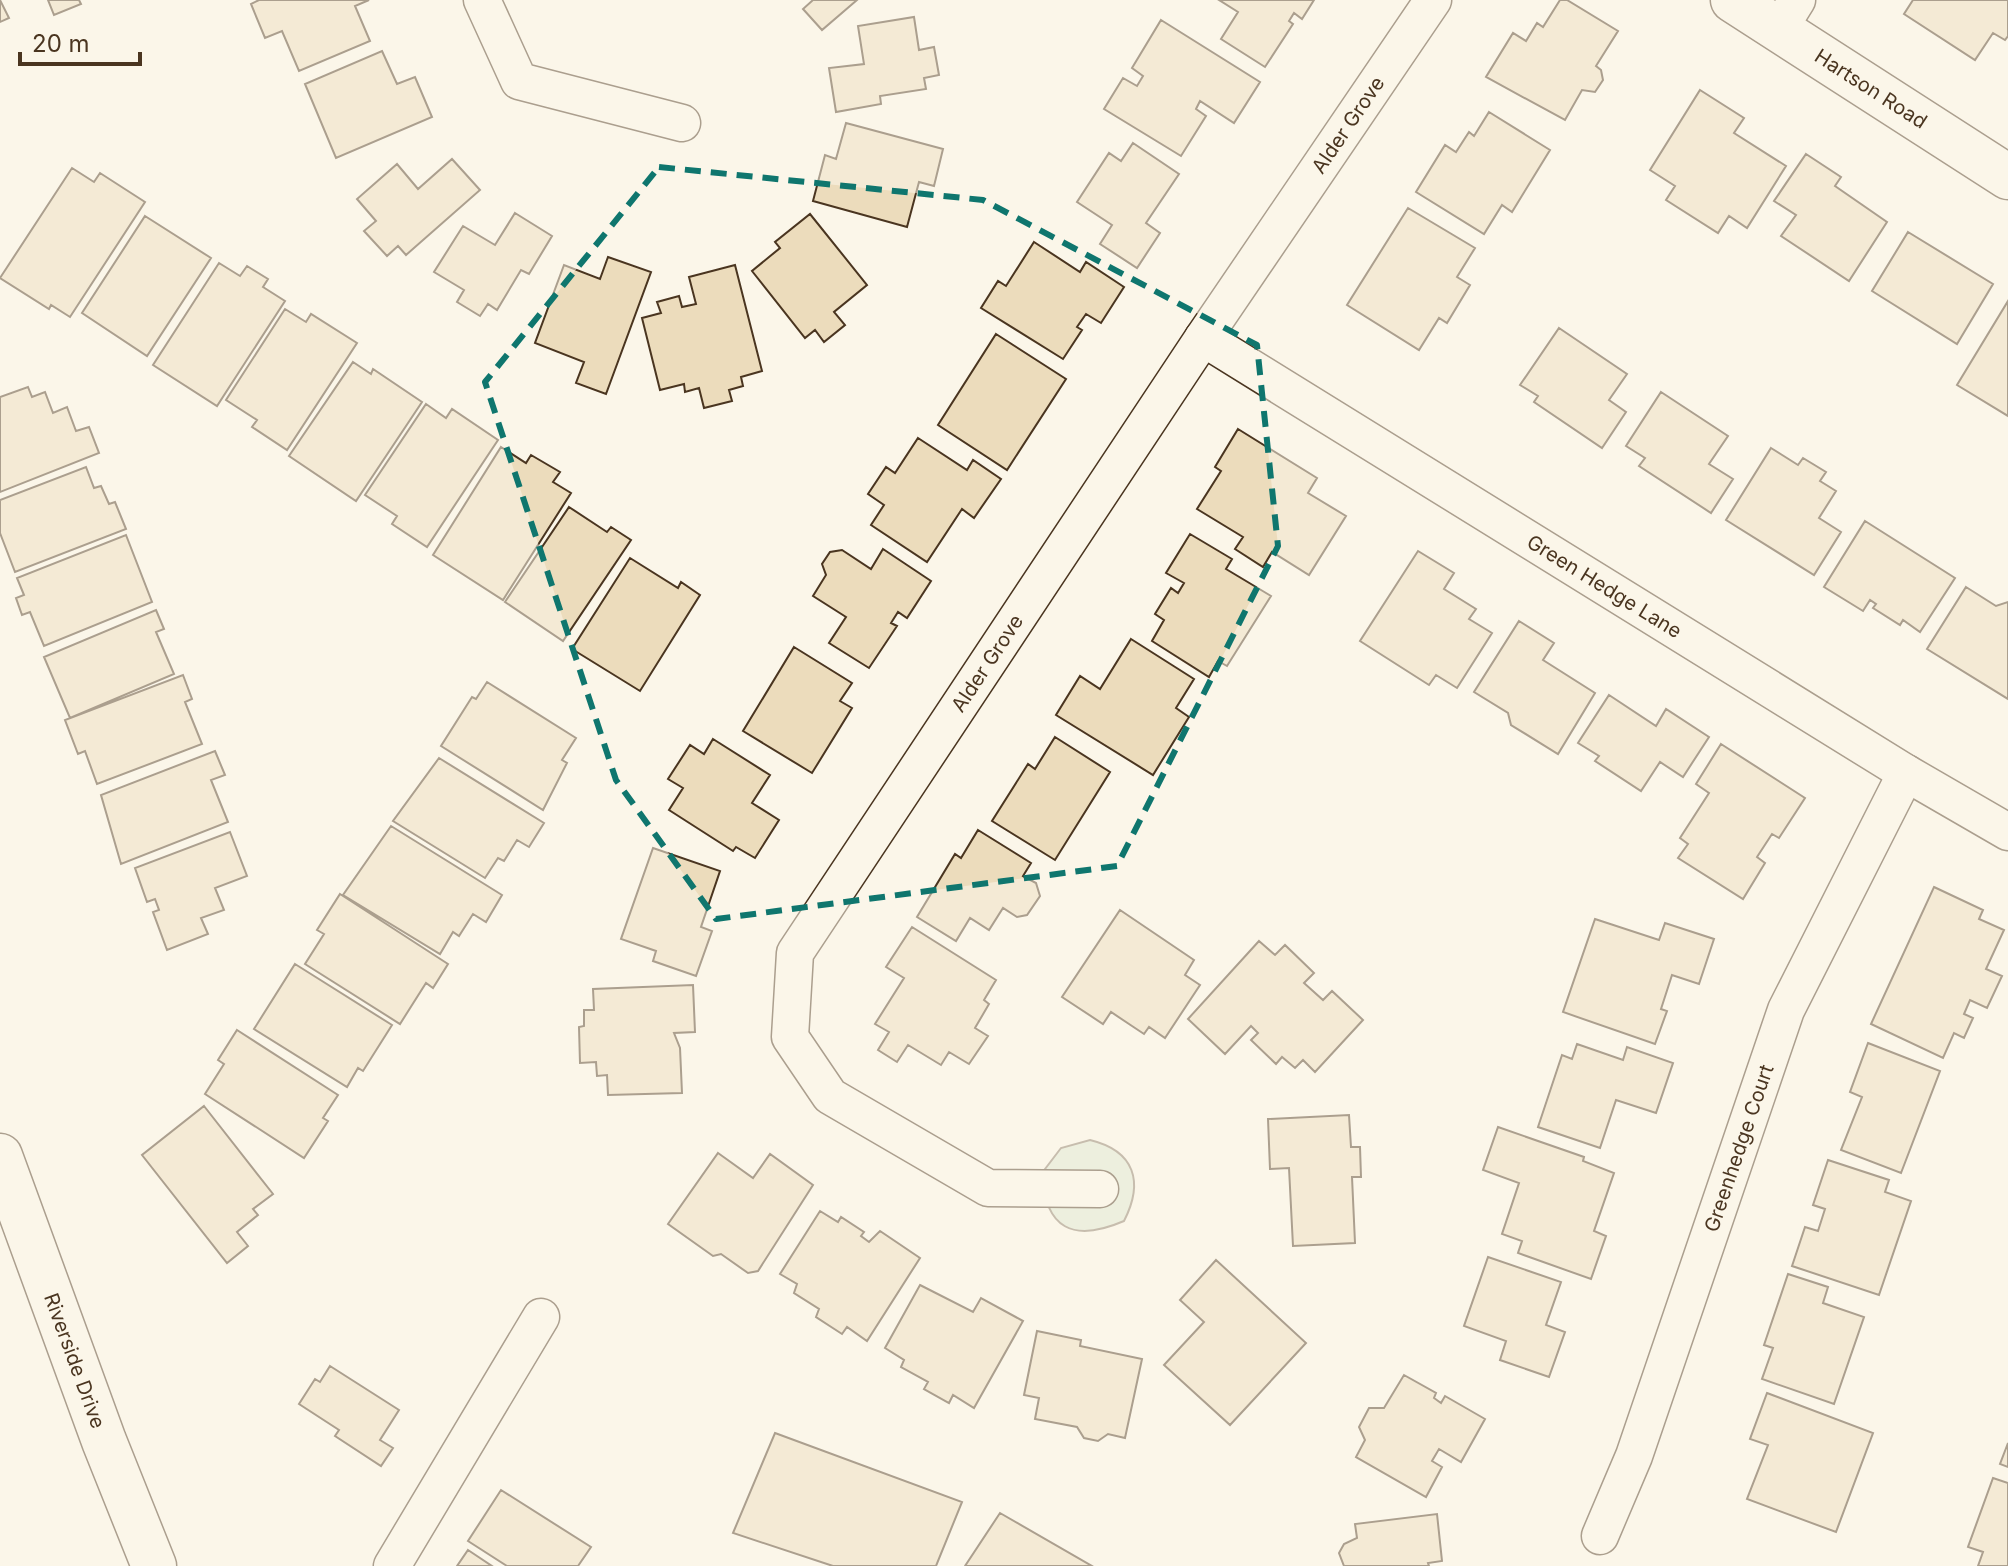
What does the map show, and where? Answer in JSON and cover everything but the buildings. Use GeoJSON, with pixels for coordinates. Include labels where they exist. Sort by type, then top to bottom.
{"type":"FeatureCollection","features":[{"type":"Feature","properties":{"kind":"main road","name":"Hartson Road"},"geometry":{"type":"LineString","coordinates":[[1733,0],[1788,15],[2008,177]]}},
{"type":"Feature","properties":{"kind":"main road","name":"Riverside Drive"},"geometry":{"type":"LineString","coordinates":[[0,1156],[104,1441],[154,1566]]}},
{"type":"Feature","properties":{"kind":"street"},"geometry":{"type":"LineString","coordinates":[[482,0],[519,81],[682,123]]}},
{"type":"Feature","properties":{"kind":"street","name":"Alder Grove"},"geometry":{"type":"LineString","coordinates":[[1100,1189],[988,1188],[830,1096],[790,1037],[795,953],[1203,338],[1433,0]]}},
{"type":"Feature","properties":{"kind":"street","name":"Green Hedge Lane"},"geometry":{"type":"LineString","coordinates":[[1203,338],[1906,773],[2008,832]]}},
{"type":"Feature","properties":{"kind":"street","name":"Greenhedge Court"},"geometry":{"type":"LineString","coordinates":[[1600,1536],[1634,1456],[1786,1010],[1906,773]]}},
{"type":"Feature","properties":{"kind":"street"},"geometry":{"type":"LineString","coordinates":[[392,1566],[541,1317]]}},
{"type":"Feature","properties":{"kind":"highlighted area"},"geometry":{"type":"Polygon","coordinates":[[[659,167],[983,200],[1257,345],[1278,546],[1117,866],[716,919],[616,780],[485,382],[659,167]]]}},
{"type":"Feature","properties":{"kind":"green space"},"geometry":{"type":"Polygon","coordinates":[[[1090,1140],[1105,1145],[1126,1160],[1134,1181],[1133,1193],[1124,1221],[1090,1231],[1076,1230],[1056,1219],[1044,1192],[1042,1173],[1061,1148],[1090,1140]]]}}]}
